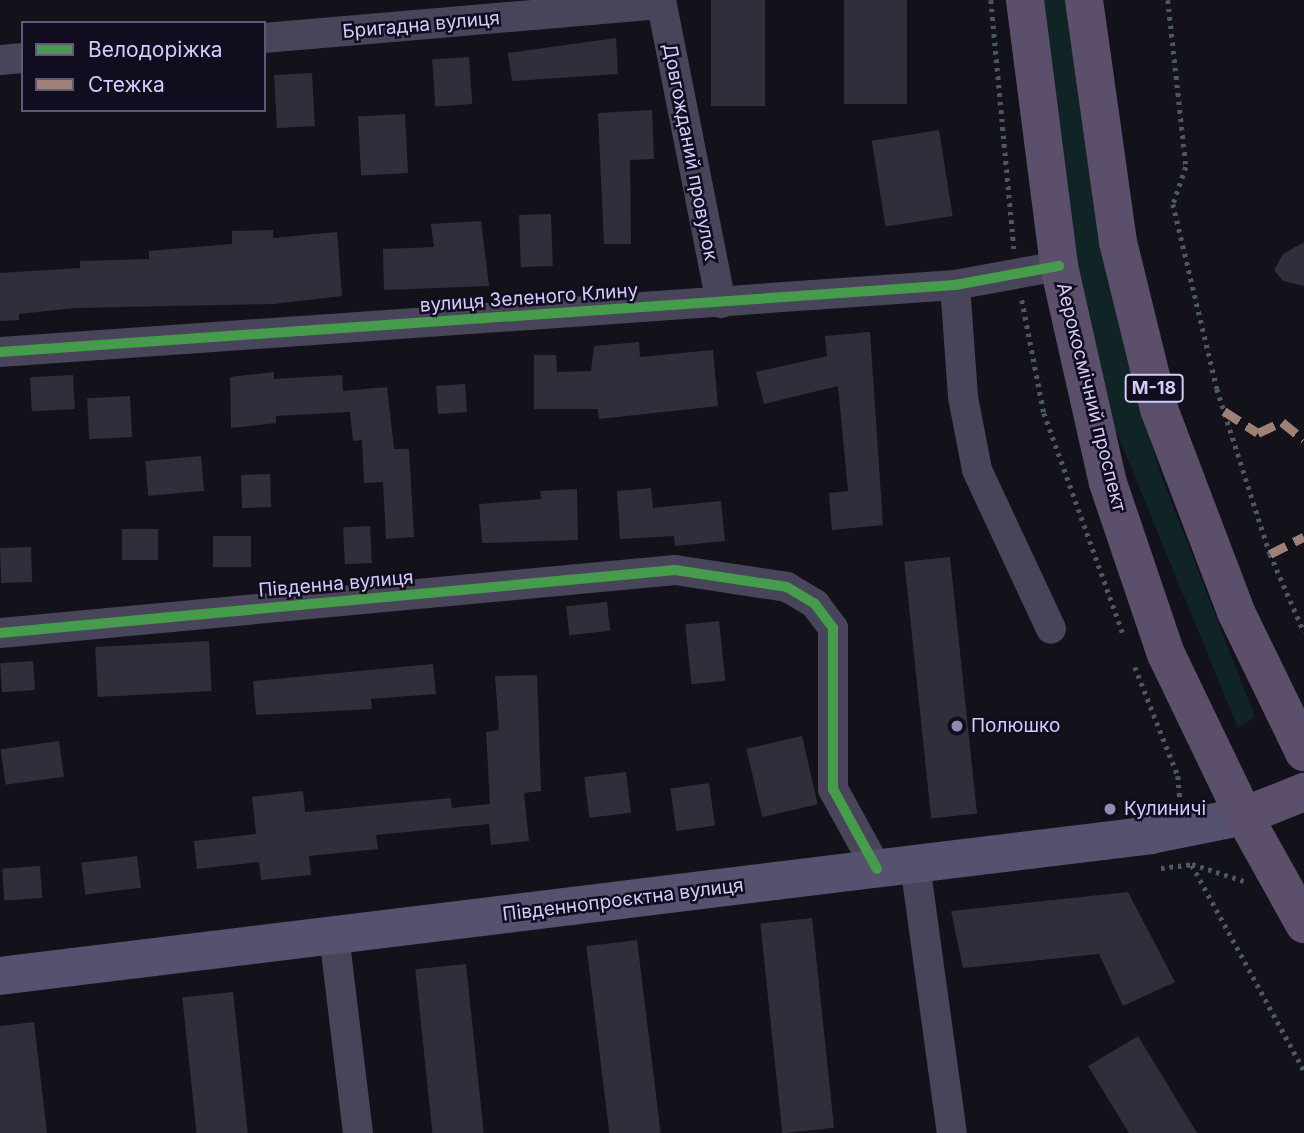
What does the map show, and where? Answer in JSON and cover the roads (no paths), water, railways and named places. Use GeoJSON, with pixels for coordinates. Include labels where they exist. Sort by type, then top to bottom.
{"type":"FeatureCollection","features":[{"type":"Feature","properties":{"kind":"main road","name":"Аерокосмічний проспект"},"geometry":{"type":"LineString","coordinates":[[1025,0],[1059,266],[1108,483],[1166,653],[1244,816],[1304,924]]}},
{"type":"Feature","properties":{"kind":"main road","name":"М-18"},"geometry":{"type":"LineString","coordinates":[[1084,0],[1118,242],[1159,409],[1236,612],[1304,752]]}},
{"type":"Feature","properties":{"kind":"main road"},"geometry":{"type":"LineString","coordinates":[[1244,816],[1304,792]]}},
{"type":"Feature","properties":{"kind":"main road","name":"Південнопроєктна вулиця"},"geometry":{"type":"LineString","coordinates":[[0,976],[1151,835],[1244,816]]}},
{"type":"Feature","properties":{"kind":"street","name":"Бригадна вулиця"},"geometry":{"type":"LineString","coordinates":[[266,38],[661,2]]}},
{"type":"Feature","properties":{"kind":"street","name":"Довгожданий провулок"},"geometry":{"type":"LineString","coordinates":[[661,2],[720,303]]}},
{"type":"Feature","properties":{"kind":"street"},"geometry":{"type":"LineString","coordinates":[[0,60],[21,58]]}},
{"type":"Feature","properties":{"kind":"street","name":"вулиця Зеленого Клину"},"geometry":{"type":"LineString","coordinates":[[0,352],[955,285],[1059,266]]}},
{"type":"Feature","properties":{"kind":"street"},"geometry":{"type":"LineString","coordinates":[[955,285],[963,397],[977,470],[1051,629]]}},
{"type":"Feature","properties":{"kind":"street","name":"Південна вулиця"},"geometry":{"type":"LineString","coordinates":[[0,633],[675,569],[787,587],[815,604],[833,628],[833,789],[877,869]]}},
{"type":"Feature","properties":{"kind":"street"},"geometry":{"type":"LineString","coordinates":[[915,864],[952,1133]]}},
{"type":"Feature","properties":{"kind":"street"},"geometry":{"type":"LineString","coordinates":[[334,935],[358,1133]]}},
{"type":"Feature","properties":{"kind":"place","name":"Полюшко"},"geometry":{"type":"Point","coordinates":[957,726]}},
{"type":"Feature","properties":{"kind":"place","name":"Кулиничі"},"geometry":{"type":"Point","coordinates":[1110,809]}}]}
